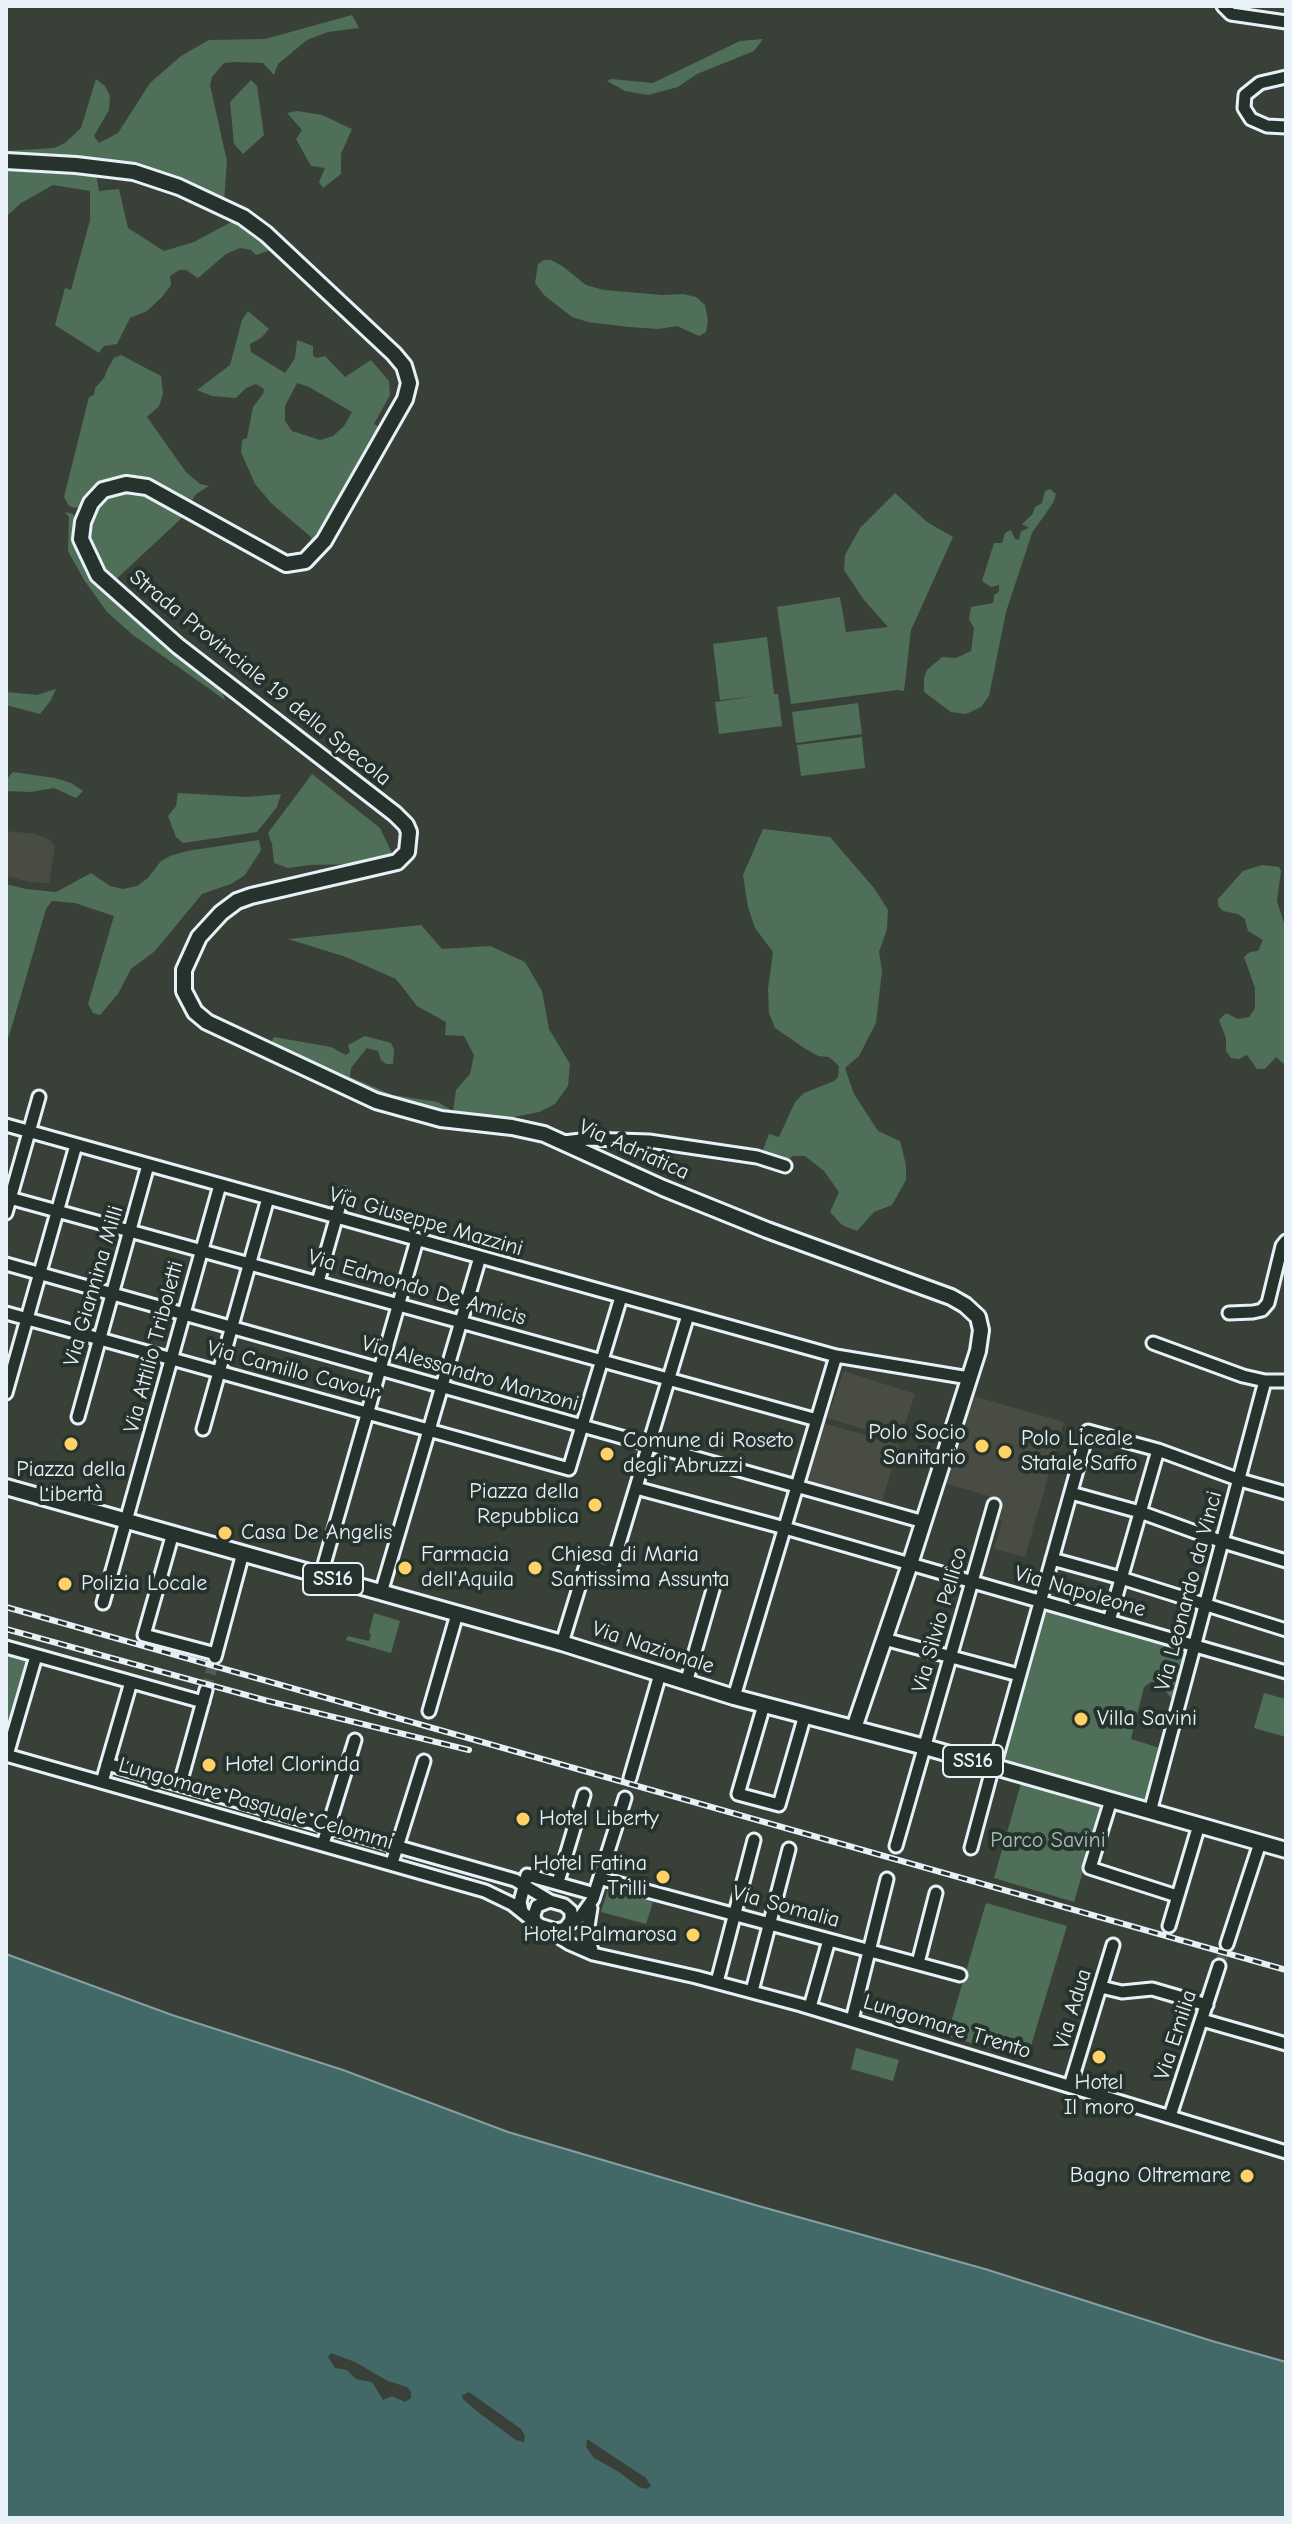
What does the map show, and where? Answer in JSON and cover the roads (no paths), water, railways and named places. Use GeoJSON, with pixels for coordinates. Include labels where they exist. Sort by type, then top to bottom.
{"type":"FeatureCollection","features":[{"type":"Feature","properties":{"kind":"main road","name":"Strada Provinciale 19 della Specola"},"geometry":{"type":"LineString","coordinates":[[6,161],[134,172],[179,187],[243,217],[266,234],[404,366],[409,383],[405,399],[324,541],[305,561],[286,564],[147,487],[126,484],[103,490],[91,503],[83,522],[81,539],[98,575],[147,620],[397,816]]}},
{"type":"Feature","properties":{"kind":"main road","name":"Via Adriatica"},"geometry":{"type":"LineString","coordinates":[[397,816],[406,825],[409,837],[408,849],[399,860],[251,896],[237,901],[221,913],[196,942],[185,966],[183,984],[195,1012],[207,1022],[382,1104],[441,1119],[531,1130],[663,1188],[961,1302],[976,1314],[981,1326],[978,1351],[854,1728]]}},
{"type":"Feature","properties":{"kind":"main road","name":"Via Nazionale"},"geometry":{"type":"LineString","coordinates":[[6,1487],[562,1643],[734,1697],[925,1747],[1286,1850]]}},
{"type":"Feature","properties":{"kind":"street"},"geometry":{"type":"LineString","coordinates":[[1223,6],[1231,14],[1286,22]]}},
{"type":"Feature","properties":{"kind":"street"},"geometry":{"type":"LineString","coordinates":[[1286,77],[1260,83],[1245,95],[1244,108],[1251,119],[1267,126],[1286,127]]}},
{"type":"Feature","properties":{"kind":"street"},"geometry":{"type":"LineString","coordinates":[[6,1213],[39,1097]]}},
{"type":"Feature","properties":{"kind":"street","name":"Via Giuseppe Mazzini"},"geometry":{"type":"LineString","coordinates":[[6,1125],[836,1356],[969,1378]]}},
{"type":"Feature","properties":{"kind":"street"},"geometry":{"type":"LineString","coordinates":[[564,1142],[589,1139],[649,1141],[757,1157],[785,1166]]}},
{"type":"Feature","properties":{"kind":"street"},"geometry":{"type":"LineString","coordinates":[[6,1393],[76,1145]]}},
{"type":"Feature","properties":{"kind":"street","name":"Via Giannina Milli"},"geometry":{"type":"LineString","coordinates":[[78,1417],[148,1165]]}},
{"type":"Feature","properties":{"kind":"street","name":"Via Attilio Triboletti"},"geometry":{"type":"LineString","coordinates":[[103,1603],[220,1185]]}},
{"type":"Feature","properties":{"kind":"street"},"geometry":{"type":"LineString","coordinates":[[318,1282],[343,1194]]}},
{"type":"Feature","properties":{"kind":"street","name":"Via Edmondo De Amicis"},"geometry":{"type":"LineString","coordinates":[[8,1198],[817,1420]]}},
{"type":"Feature","properties":{"kind":"street"},"geometry":{"type":"LineString","coordinates":[[203,1429],[268,1198]]}},
{"type":"Feature","properties":{"kind":"street"},"geometry":{"type":"LineString","coordinates":[[321,1575],[417,1240]]}},
{"type":"Feature","properties":{"kind":"street"},"geometry":{"type":"LineString","coordinates":[[1229,1313],[1262,1310],[1268,1303],[1282,1246],[1286,1241]]}},
{"type":"Feature","properties":{"kind":"street"},"geometry":{"type":"LineString","coordinates":[[381,1593],[480,1257]]}},
{"type":"Feature","properties":{"kind":"street","name":"Via Alessandro Manzoni"},"geometry":{"type":"LineString","coordinates":[[6,1264],[924,1522]]}},
{"type":"Feature","properties":{"kind":"street"},"geometry":{"type":"LineString","coordinates":[[581,1426],[621,1297]]}},
{"type":"Feature","properties":{"kind":"street","name":"Via Camillo Cavour"},"geometry":{"type":"LineString","coordinates":[[6,1313],[569,1469],[581,1426]]}},
{"type":"Feature","properties":{"kind":"street"},"geometry":{"type":"LineString","coordinates":[[562,1643],[586,1565],[609,1576],[688,1315]]}},
{"type":"Feature","properties":{"kind":"street"},"geometry":{"type":"LineString","coordinates":[[1153,1343],[1199,1362],[1265,1381],[1286,1381]]}},
{"type":"Feature","properties":{"kind":"street"},"geometry":{"type":"LineString","coordinates":[[734,1697],[836,1356]]}},
{"type":"Feature","properties":{"kind":"street","name":"Via Leonardo da Vinci"},"geometry":{"type":"LineString","coordinates":[[1150,1812],[1265,1381]]}},
{"type":"Feature","properties":{"kind":"street"},"geometry":{"type":"LineString","coordinates":[[971,1848],[1088,1431],[1158,1450],[1286,1493]]}},
{"type":"Feature","properties":{"kind":"street"},"geometry":{"type":"LineString","coordinates":[[1109,1621],[1158,1450]]}},
{"type":"Feature","properties":{"kind":"street"},"geometry":{"type":"LineString","coordinates":[[636,1488],[910,1564]]}},
{"type":"Feature","properties":{"kind":"street"},"geometry":{"type":"LineString","coordinates":[[1071,1493],[1140,1512],[1286,1561]]}},
{"type":"Feature","properties":{"kind":"street","name":"Via Silvio Pellico"},"geometry":{"type":"LineString","coordinates":[[896,1846],[994,1505]]}},
{"type":"Feature","properties":{"kind":"street"},"geometry":{"type":"LineString","coordinates":[[173,1533],[144,1635],[215,1656],[243,1553]]}},
{"type":"Feature","properties":{"kind":"street"},"geometry":{"type":"LineString","coordinates":[[1052,1559],[1286,1630]]}},
{"type":"Feature","properties":{"kind":"street","name":"Via Napoleone"},"geometry":{"type":"LineString","coordinates":[[910,1564],[1286,1672]]}},
{"type":"Feature","properties":{"kind":"street"},"geometry":{"type":"LineString","coordinates":[[686,1683],[714,1586]]}},
{"type":"Feature","properties":{"kind":"street"},"geometry":{"type":"LineString","coordinates":[[429,1711],[457,1614]]}},
{"type":"Feature","properties":{"kind":"street"},"geometry":{"type":"LineString","coordinates":[[884,1639],[1019,1675]]}},
{"type":"Feature","properties":{"kind":"street"},"geometry":{"type":"LineString","coordinates":[[6,1647],[131,1682],[204,1696],[180,1784]]}},
{"type":"Feature","properties":{"kind":"street"},"geometry":{"type":"LineString","coordinates":[[6,1755],[36,1656]]}},
{"type":"Feature","properties":{"kind":"street"},"geometry":{"type":"LineString","coordinates":[[630,1778],[660,1674]]}},
{"type":"Feature","properties":{"kind":"street"},"geometry":{"type":"LineString","coordinates":[[102,1782],[131,1682]]}},
{"type":"Feature","properties":{"kind":"street"},"geometry":{"type":"LineString","coordinates":[[764,1705],[738,1794],[779,1805],[805,1715]]}},
{"type":"Feature","properties":{"kind":"street"},"geometry":{"type":"LineString","coordinates":[[323,1844],[355,1740]]}},
{"type":"Feature","properties":{"kind":"street","name":"Lungomare Pasquale Celommi"},"geometry":{"type":"LineString","coordinates":[[6,1755],[392,1863],[495,1895]]}},
{"type":"Feature","properties":{"kind":"street"},"geometry":{"type":"LineString","coordinates":[[392,1863],[424,1761]]}},
{"type":"Feature","properties":{"kind":"street"},"geometry":{"type":"LineString","coordinates":[[107,1764],[397,1847],[520,1888],[567,1907],[593,1954]]}},
{"type":"Feature","properties":{"kind":"street"},"geometry":{"type":"LineString","coordinates":[[558,1882],[584,1795]]}},
{"type":"Feature","properties":{"kind":"street"},"geometry":{"type":"LineString","coordinates":[[591,1898],[550,1902],[534,1912],[538,1924],[556,1930],[572,1920],[591,1898],[603,1876],[625,1798]]}},
{"type":"Feature","properties":{"kind":"street"},"geometry":{"type":"LineString","coordinates":[[1111,1800],[1090,1868],[1177,1896]]}},
{"type":"Feature","properties":{"kind":"street"},"geometry":{"type":"LineString","coordinates":[[1169,1926],[1199,1825]]}},
{"type":"Feature","properties":{"kind":"street"},"geometry":{"type":"LineString","coordinates":[[717,1982],[754,1840]]}},
{"type":"Feature","properties":{"kind":"street"},"geometry":{"type":"LineString","coordinates":[[1227,1944],[1260,1843]]}},
{"type":"Feature","properties":{"kind":"street"},"geometry":{"type":"LineString","coordinates":[[752,1991],[789,1849]]}},
{"type":"Feature","properties":{"kind":"street"},"geometry":{"type":"LineString","coordinates":[[522,1911],[520,1888],[530,1874],[558,1882],[591,1898]]}},
{"type":"Feature","properties":{"kind":"street","name":"Via Somalia"},"geometry":{"type":"LineString","coordinates":[[603,1876],[960,1975]]}},
{"type":"Feature","properties":{"kind":"street"},"geometry":{"type":"LineString","coordinates":[[852,2020],[887,1879]]}},
{"type":"Feature","properties":{"kind":"street"},"geometry":{"type":"LineString","coordinates":[[495,1895],[520,1888]]}},
{"type":"Feature","properties":{"kind":"street"},"geometry":{"type":"LineString","coordinates":[[918,1963],[936,1893]]}},
{"type":"Feature","properties":{"kind":"street","name":"Lungomare Trento"},"geometry":{"type":"LineString","coordinates":[[495,1895],[570,1944],[593,1954],[810,2007],[1286,2152]]}},
{"type":"Feature","properties":{"kind":"street"},"geometry":{"type":"LineString","coordinates":[[591,1898],[587,1933],[593,1954]]}},
{"type":"Feature","properties":{"kind":"street"},"geometry":{"type":"LineString","coordinates":[[810,2007],[829,1940]]}},
{"type":"Feature","properties":{"kind":"street","name":"Via Adua"},"geometry":{"type":"LineString","coordinates":[[1070,2086],[1113,1945]]}},
{"type":"Feature","properties":{"kind":"street","name":"Via Emilia"},"geometry":{"type":"LineString","coordinates":[[1170,2116],[1219,1966]]}},
{"type":"Feature","properties":{"kind":"street"},"geometry":{"type":"LineString","coordinates":[[1101,1987],[1122,1992],[1152,1989],[1207,2005]]}},
{"type":"Feature","properties":{"kind":"street"},"geometry":{"type":"LineString","coordinates":[[1202,2020],[1286,2044]]}},
{"type":"Feature","properties":{"kind":"water"},"geometry":{"type":"Polygon","coordinates":[[[6,1954],[172,2015],[343,2070],[508,2132],[985,2269],[1286,2362],[1286,2518],[6,2518],[6,1954]]]}},
{"type":"Feature","properties":{"kind":"tunnel"},"geometry":{"type":"LineString","coordinates":[[206,1690],[215,1657]]}},
{"type":"Feature","properties":{"kind":"tunnel"},"geometry":{"type":"LineString","coordinates":[[1219,1966],[1227,1944]]}},
{"type":"Feature","properties":{"kind":"railway"},"geometry":{"type":"LineString","coordinates":[[6,1607],[1286,1970]]}},
{"type":"Feature","properties":{"kind":"railway"},"geometry":{"type":"LineString","coordinates":[[6,1629],[268,1701],[469,1750]]}},
{"type":"Feature","properties":{"kind":"place","name":"Piazza della Libertà"},"geometry":{"type":"Point","coordinates":[71,1444]}},
{"type":"Feature","properties":{"kind":"place","name":"Polo Socio Sanitario"},"geometry":{"type":"Point","coordinates":[982,1446]}},
{"type":"Feature","properties":{"kind":"place","name":"Polo Liceale Statale Saffo"},"geometry":{"type":"Point","coordinates":[1005,1452]}},
{"type":"Feature","properties":{"kind":"place","name":"Comune di Roseto degli Abruzzi"},"geometry":{"type":"Point","coordinates":[607,1454]}},
{"type":"Feature","properties":{"kind":"place","name":"Piazza della Repubblica"},"geometry":{"type":"Point","coordinates":[595,1505]}},
{"type":"Feature","properties":{"kind":"place","name":"Casa De Angelis"},"geometry":{"type":"Point","coordinates":[225,1533]}},
{"type":"Feature","properties":{"kind":"place","name":"Farmacia dell'Aquila"},"geometry":{"type":"Point","coordinates":[405,1568]}},
{"type":"Feature","properties":{"kind":"place","name":"Chiesa di Maria Santissima Assunta"},"geometry":{"type":"Point","coordinates":[535,1568]}},
{"type":"Feature","properties":{"kind":"place","name":"Polizia Locale"},"geometry":{"type":"Point","coordinates":[65,1584]}},
{"type":"Feature","properties":{"kind":"place","name":"Villa Savini"},"geometry":{"type":"Point","coordinates":[1081,1719]}},
{"type":"Feature","properties":{"kind":"place","name":"Hotel Clorinda"},"geometry":{"type":"Point","coordinates":[209,1765]}},
{"type":"Feature","properties":{"kind":"place","name":"Hotel Liberty"},"geometry":{"type":"Point","coordinates":[523,1819]}},
{"type":"Feature","properties":{"kind":"place","name":"Hotel Fatina Trilli"},"geometry":{"type":"Point","coordinates":[663,1877]}},
{"type":"Feature","properties":{"kind":"place","name":"Hotel Palmarosa"},"geometry":{"type":"Point","coordinates":[693,1935]}},
{"type":"Feature","properties":{"kind":"place","name":"Hotel Il moro"},"geometry":{"type":"Point","coordinates":[1099,2057]}},
{"type":"Feature","properties":{"kind":"place","name":"Bagno Oltremare"},"geometry":{"type":"Point","coordinates":[1247,2176]}},
{"type":"Feature","properties":{"kind":"park label","name":"Parco Savini"},"geometry":{"type":"Point","coordinates":[1048,1841]}}]}
